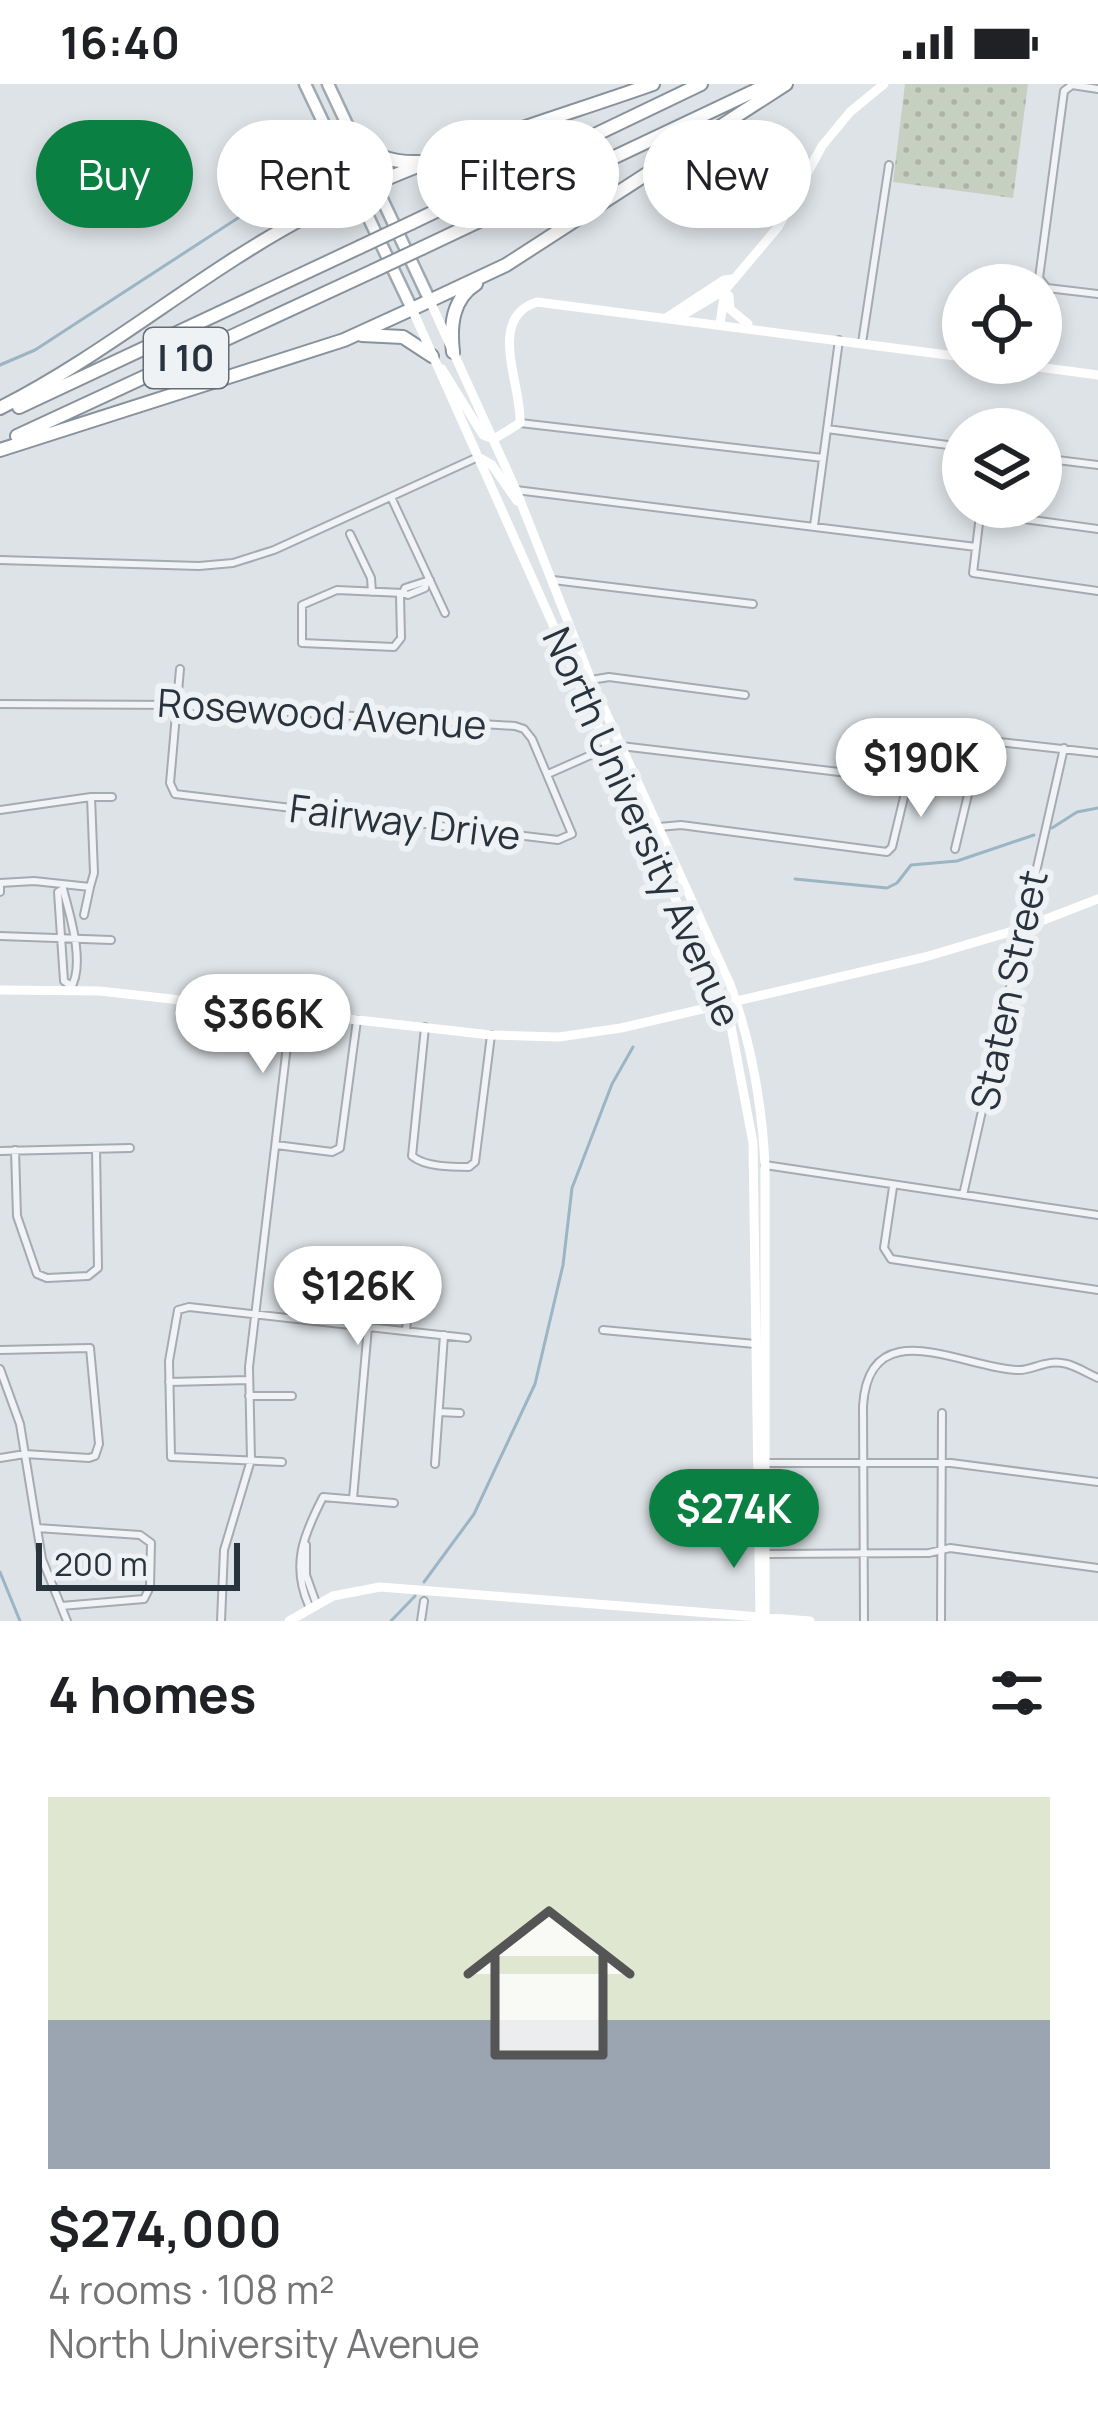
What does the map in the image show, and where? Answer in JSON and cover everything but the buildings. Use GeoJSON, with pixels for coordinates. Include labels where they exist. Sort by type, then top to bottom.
{"type":"FeatureCollection","features":[{"type":"Feature","properties":{"kind":"highway"},"geometry":{"type":"LineString","coordinates":[[550,120],[653,84]]}},
{"type":"Feature","properties":{"kind":"highway","name":"I 10"},"geometry":{"type":"LineString","coordinates":[[0,412],[701,84]]}},
{"type":"Feature","properties":{"kind":"highway","name":"I 10"},"geometry":{"type":"LineString","coordinates":[[0,447],[769,84]]}},
{"type":"Feature","properties":{"kind":"highway"},"geometry":{"type":"LineString","coordinates":[[450,346],[452,321],[467,290],[786,84]]}},
{"type":"Feature","properties":{"kind":"highway"},"geometry":{"type":"LineString","coordinates":[[0,412],[288,228]]}},
{"type":"Feature","properties":{"kind":"highway"},"geometry":{"type":"LineString","coordinates":[[344,340],[506,265]]}},
{"type":"Feature","properties":{"kind":"highway"},"geometry":{"type":"LineString","coordinates":[[0,447],[371,333],[394,335],[434,360]]}},
{"type":"Feature","properties":{"kind":"main road","name":"North University Avenue"},"geometry":{"type":"LineString","coordinates":[[305,84],[322,120]]}},
{"type":"Feature","properties":{"kind":"main road","name":"North University Avenue"},"geometry":{"type":"LineString","coordinates":[[328,84],[346,120]]}},
{"type":"Feature","properties":{"kind":"main road"},"geometry":{"type":"LineString","coordinates":[[720,324],[725,290],[732,279],[778,227],[836,128],[884,84]]}},
{"type":"Feature","properties":{"kind":"main road","name":"North University Avenue"},"geometry":{"type":"LineString","coordinates":[[393,221],[516,490],[646,829],[731,1003],[752,1129],[762,1618]]}},
{"type":"Feature","properties":{"kind":"main road","name":"North University Avenue"},"geometry":{"type":"LineString","coordinates":[[375,228],[535,581],[659,827],[731,1003],[762,1116],[765,1165],[767,1553],[762,1618]]}},
{"type":"Feature","properties":{"kind":"main road"},"geometry":{"type":"LineString","coordinates":[[671,319],[732,279]]}},
{"type":"Feature","properties":{"kind":"main road"},"geometry":{"type":"LineString","coordinates":[[732,279],[730,309],[756,329]]}},
{"type":"Feature","properties":{"kind":"main road"},"geometry":{"type":"LineString","coordinates":[[671,319],[725,290]]}},
{"type":"Feature","properties":{"kind":"main road"},"geometry":{"type":"LineString","coordinates":[[434,360],[485,437],[494,439],[520,423],[509,337],[514,317],[523,307],[551,302],[942,354]]}},
{"type":"Feature","properties":{"kind":"main road"},"geometry":{"type":"LineString","coordinates":[[424,337],[432,333],[450,346]]}},
{"type":"Feature","properties":{"kind":"main road"},"geometry":{"type":"LineString","coordinates":[[1062,370],[1098,375]]}},
{"type":"Feature","properties":{"kind":"main road"},"geometry":{"type":"LineString","coordinates":[[478,457],[492,465],[520,505]]}},
{"type":"Feature","properties":{"kind":"main road"},"geometry":{"type":"LineString","coordinates":[[508,523],[525,540],[533,540]]}},
{"type":"Feature","properties":{"kind":"main road"},"geometry":{"type":"LineString","coordinates":[[535,581],[550,580]]}},
{"type":"Feature","properties":{"kind":"main road"},"geometry":{"type":"LineString","coordinates":[[646,829],[659,827]]}},
{"type":"Feature","properties":{"kind":"main road"},"geometry":{"type":"LineString","coordinates":[[0,990],[70,987],[491,1035],[559,1037],[595,1033],[925,958],[1098,899]]}},
{"type":"Feature","properties":{"kind":"main road"},"geometry":{"type":"LineString","coordinates":[[289,1621],[312,1605],[357,1588],[391,1587],[811,1621]]}},
{"type":"Feature","properties":{"kind":"street"},"geometry":{"type":"LineString","coordinates":[[1098,89],[1072,85],[1064,91],[1039,278],[1047,288],[1098,294]]}},
{"type":"Feature","properties":{"kind":"street"},"geometry":{"type":"LineString","coordinates":[[862,344],[889,165]]}},
{"type":"Feature","properties":{"kind":"street"},"geometry":{"type":"LineString","coordinates":[[814,526],[839,340]]}},
{"type":"Feature","properties":{"kind":"street"},"geometry":{"type":"LineString","coordinates":[[520,423],[823,458]]}},
{"type":"Feature","properties":{"kind":"street"},"geometry":{"type":"LineString","coordinates":[[827,430],[942,445]]}},
{"type":"Feature","properties":{"kind":"street"},"geometry":{"type":"LineString","coordinates":[[0,560],[233,563],[274,550],[478,457]]}},
{"type":"Feature","properties":{"kind":"street"},"geometry":{"type":"LineString","coordinates":[[1062,461],[1098,465]]}},
{"type":"Feature","properties":{"kind":"street"},"geometry":{"type":"LineString","coordinates":[[516,490],[976,547]]}},
{"type":"Feature","properties":{"kind":"street"},"geometry":{"type":"LineString","coordinates":[[391,497],[445,613]]}},
{"type":"Feature","properties":{"kind":"street"},"geometry":{"type":"LineString","coordinates":[[1062,523],[1098,529]]}},
{"type":"Feature","properties":{"kind":"street"},"geometry":{"type":"LineString","coordinates":[[979,528],[973,573],[1098,591]]}},
{"type":"Feature","properties":{"kind":"street"},"geometry":{"type":"LineString","coordinates":[[350,534],[371,578],[371,592]]}},
{"type":"Feature","properties":{"kind":"street"},"geometry":{"type":"LineString","coordinates":[[550,580],[753,604]]}},
{"type":"Feature","properties":{"kind":"street"},"geometry":{"type":"LineString","coordinates":[[401,594],[401,638],[394,647],[302,643],[302,605],[338,590],[401,594],[428,581]]}},
{"type":"Feature","properties":{"kind":"street"},"geometry":{"type":"LineString","coordinates":[[178,705],[180,669]]}},
{"type":"Feature","properties":{"kind":"street"},"geometry":{"type":"LineString","coordinates":[[591,680],[609,677],[745,695]]}},
{"type":"Feature","properties":{"kind":"street","name":"Rosewood Avenue"},"geometry":{"type":"LineString","coordinates":[[0,704],[178,705],[515,726],[529,734],[548,774]]}},
{"type":"Feature","properties":{"kind":"street","name":"Fairway Drive"},"geometry":{"type":"LineString","coordinates":[[178,705],[172,791],[180,796],[565,840],[572,826],[548,774]]}},
{"type":"Feature","properties":{"kind":"street"},"geometry":{"type":"LineString","coordinates":[[955,849],[980,740],[1098,753]]}},
{"type":"Feature","properties":{"kind":"street"},"geometry":{"type":"LineString","coordinates":[[548,774],[615,747],[876,776],[904,783],[906,794],[890,850],[659,827]]}},
{"type":"Feature","properties":{"kind":"street","name":"Staten Street"},"geometry":{"type":"LineString","coordinates":[[963,1195],[1064,748]]}},
{"type":"Feature","properties":{"kind":"street"},"geometry":{"type":"LineString","coordinates":[[84,915],[94,872],[91,797]]}},
{"type":"Feature","properties":{"kind":"street"},"geometry":{"type":"LineString","coordinates":[[0,810],[112,797]]}},
{"type":"Feature","properties":{"kind":"street"},"geometry":{"type":"LineString","coordinates":[[0,886],[34,881],[90,887]]}},
{"type":"Feature","properties":{"kind":"street"},"geometry":{"type":"LineString","coordinates":[[63,887],[75,940],[75,981],[70,987],[64,980],[56,903],[63,887]]}},
{"type":"Feature","properties":{"kind":"street"},"geometry":{"type":"LineString","coordinates":[[0,936],[111,940]]}},
{"type":"Feature","properties":{"kind":"street"},"geometry":{"type":"LineString","coordinates":[[62,961],[69,952],[75,955]]}},
{"type":"Feature","properties":{"kind":"street"},"geometry":{"type":"LineString","coordinates":[[221,1621],[224,1550],[251,1460],[249,1380],[291,1012]]}},
{"type":"Feature","properties":{"kind":"street"},"geometry":{"type":"LineString","coordinates":[[276,1145],[332,1152],[340,1148],[357,1019]]}},
{"type":"Feature","properties":{"kind":"street"},"geometry":{"type":"LineString","coordinates":[[425,1027],[412,1156],[453,1166],[470,1167],[476,1162],[491,1035]]}},
{"type":"Feature","properties":{"kind":"street"},"geometry":{"type":"LineString","coordinates":[[0,1150],[130,1148]]}},
{"type":"Feature","properties":{"kind":"street"},"geometry":{"type":"LineString","coordinates":[[16,1150],[16,1216],[37,1274],[47,1277],[88,1276],[98,1268],[96,1149]]}},
{"type":"Feature","properties":{"kind":"street"},"geometry":{"type":"LineString","coordinates":[[765,1165],[1098,1215]]}},
{"type":"Feature","properties":{"kind":"street"},"geometry":{"type":"LineString","coordinates":[[893,1185],[884,1248],[891,1259],[1098,1290]]}},
{"type":"Feature","properties":{"kind":"street"},"geometry":{"type":"LineString","coordinates":[[406,1330],[410,1291]]}},
{"type":"Feature","properties":{"kind":"street"},"geometry":{"type":"LineString","coordinates":[[282,1462],[171,1456],[169,1382],[178,1310],[189,1307],[467,1338]]}},
{"type":"Feature","properties":{"kind":"street"},"geometry":{"type":"LineString","coordinates":[[353,1499],[368,1327]]}},
{"type":"Feature","properties":{"kind":"street"},"geometry":{"type":"LineString","coordinates":[[603,1330],[755,1344]]}},
{"type":"Feature","properties":{"kind":"street"},"geometry":{"type":"LineString","coordinates":[[435,1464],[444,1335]]}},
{"type":"Feature","properties":{"kind":"street"},"geometry":{"type":"LineString","coordinates":[[0,1350],[86,1347],[93,1355],[97,1453],[89,1458],[25,1454],[0,1458]]}},
{"type":"Feature","properties":{"kind":"street"},"geometry":{"type":"LineString","coordinates":[[864,1621],[865,1389],[876,1366],[896,1353],[922,1350],[1017,1370],[1064,1363],[1098,1378]]}},
{"type":"Feature","properties":{"kind":"street"},"geometry":{"type":"LineString","coordinates":[[0,1369],[20,1424],[42,1559],[67,1621]]}},
{"type":"Feature","properties":{"kind":"street"},"geometry":{"type":"LineString","coordinates":[[169,1382],[249,1380]]}},
{"type":"Feature","properties":{"kind":"street"},"geometry":{"type":"LineString","coordinates":[[249,1396],[292,1396]]}},
{"type":"Feature","properties":{"kind":"street"},"geometry":{"type":"LineString","coordinates":[[439,1412],[460,1413]]}},
{"type":"Feature","properties":{"kind":"street"},"geometry":{"type":"LineString","coordinates":[[941,1413],[941,1621]]}},
{"type":"Feature","properties":{"kind":"street"},"geometry":{"type":"LineString","coordinates":[[766,1463],[941,1462],[1098,1482]]}},
{"type":"Feature","properties":{"kind":"street"},"geometry":{"type":"LineString","coordinates":[[312,1605],[298,1569],[299,1554],[324,1496],[394,1503]]}},
{"type":"Feature","properties":{"kind":"street"},"geometry":{"type":"LineString","coordinates":[[37,1528],[140,1535],[150,1540],[150,1587],[144,1599],[61,1606]]}},
{"type":"Feature","properties":{"kind":"street"},"geometry":{"type":"LineString","coordinates":[[767,1553],[941,1549],[1098,1568]]}},
{"type":"Feature","properties":{"kind":"street"},"geometry":{"type":"LineString","coordinates":[[421,1621],[424,1601]]}},
{"type":"Feature","properties":{"kind":"green space"},"geometry":{"type":"Polygon","coordinates":[[[905,84],[1028,84],[1013,198],[893,182],[905,84]]]}},
{"type":"Feature","properties":{"kind":"waterway"},"geometry":{"type":"LineString","coordinates":[[0,365],[35,350],[223,228]]}},
{"type":"Feature","properties":{"kind":"waterway"},"geometry":{"type":"LineString","coordinates":[[1052,828],[1077,812],[1098,808]]}},
{"type":"Feature","properties":{"kind":"waterway"},"geometry":{"type":"LineString","coordinates":[[795,879],[887,888],[911,865],[957,861],[1034,835]]}},
{"type":"Feature","properties":{"kind":"waterway"},"geometry":{"type":"LineString","coordinates":[[424,1582],[474,1514],[535,1384],[563,1265],[572,1188],[612,1084],[633,1047]]}},
{"type":"Feature","properties":{"kind":"waterway"},"geometry":{"type":"LineString","coordinates":[[0,1572],[20,1621]]}},
{"type":"Feature","properties":{"kind":"waterway"},"geometry":{"type":"LineString","coordinates":[[391,1621],[415,1596]]}}]}
